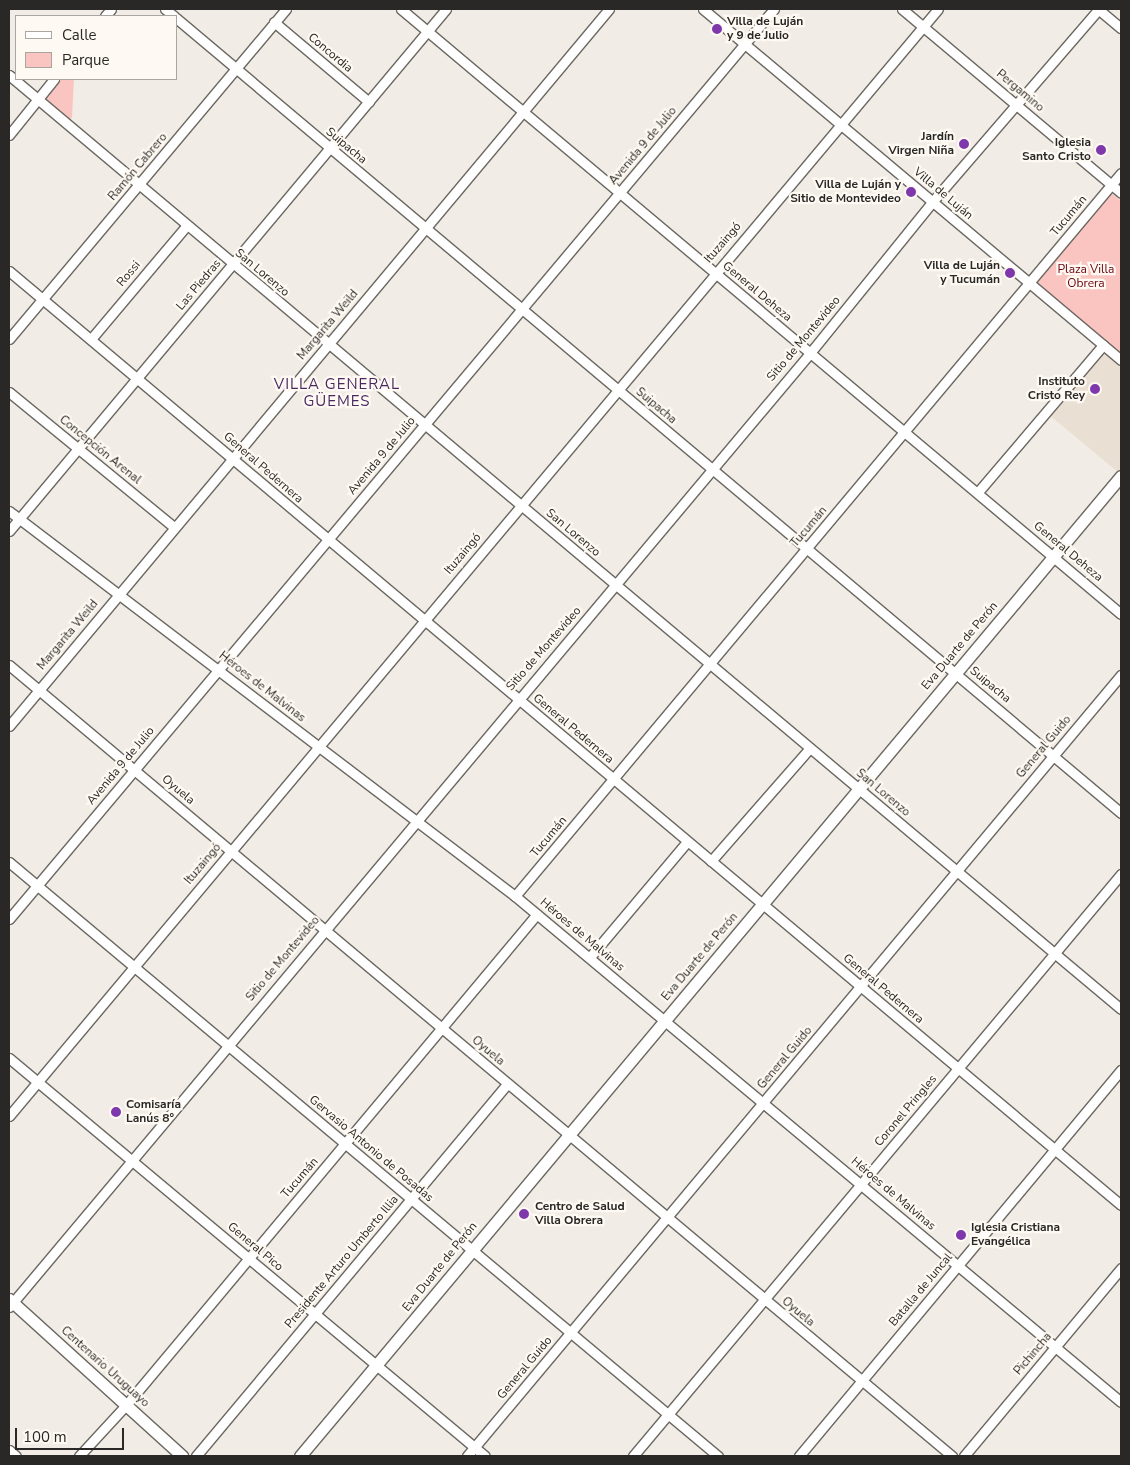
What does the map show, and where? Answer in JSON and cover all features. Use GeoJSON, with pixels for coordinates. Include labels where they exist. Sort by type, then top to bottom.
{"type":"FeatureCollection","features":[{"type":"Feature","properties":{"kind":"main road","name":"Eva Duarte de Perón"},"geometry":{"type":"LineString","coordinates":[[300,1456],[1121,476]]}},
{"type":"Feature","properties":{"kind":"main road","name":"Centenario Uruguayo"},"geometry":{"type":"LineString","coordinates":[[10,1303],[182,1456]]}},
{"type":"Feature","properties":{"kind":"street","name":"Ramón Cabrero"},"geometry":{"type":"LineString","coordinates":[[9,340],[286,9]]}},
{"type":"Feature","properties":{"kind":"street","name":"General Deheza"},"geometry":{"type":"LineString","coordinates":[[401,9],[1121,614]]}},
{"type":"Feature","properties":{"kind":"street","name":"Las Piedras"},"geometry":{"type":"LineString","coordinates":[[9,531],[330,150],[446,9]]}},
{"type":"Feature","properties":{"kind":"street","name":"Margarita Weild"},"geometry":{"type":"LineString","coordinates":[[9,726],[174,527],[426,229],[522,110],[609,9]]}},
{"type":"Feature","properties":{"kind":"street","name":"Villa de Luján"},"geometry":{"type":"LineString","coordinates":[[703,9],[1121,360]]}},
{"type":"Feature","properties":{"kind":"street","name":"Avenida 9 de Julio"},"geometry":{"type":"LineString","coordinates":[[9,919],[774,9]]}},
{"type":"Feature","properties":{"kind":"street","name":"Pergamino"},"geometry":{"type":"LineString","coordinates":[[902,9],[1121,193]]}},
{"type":"Feature","properties":{"kind":"street","name":"Ituzaingó"},"geometry":{"type":"LineString","coordinates":[[9,1116],[714,273],[938,9]]}},
{"type":"Feature","properties":{"kind":"street"},"geometry":{"type":"LineString","coordinates":[[1099,9],[1121,28]]}},
{"type":"Feature","properties":{"kind":"street","name":"Sitio de Montevideo"},"geometry":{"type":"LineString","coordinates":[[10,1303],[418,820],[518,698],[616,585],[810,353],[933,201],[1099,9]]}},
{"type":"Feature","properties":{"kind":"street","name":"Suipacha"},"geometry":{"type":"LineString","coordinates":[[178,20],[330,150],[522,308],[1121,812]]}},
{"type":"Feature","properties":{"kind":"street","name":"Concordia"},"geometry":{"type":"LineString","coordinates":[[274,22],[370,102]]}},
{"type":"Feature","properties":{"kind":"street","name":"San Lorenzo"},"geometry":{"type":"LineString","coordinates":[[9,75],[328,345],[1121,1009]]}},
{"type":"Feature","properties":{"kind":"street"},"geometry":{"type":"LineString","coordinates":[[9,135],[53,80]]}},
{"type":"Feature","properties":{"kind":"street","name":"Tucumán"},"geometry":{"type":"LineString","coordinates":[[515,896],[1121,173]]}},
{"type":"Feature","properties":{"kind":"street","name":"Rossi"},"geometry":{"type":"LineString","coordinates":[[91,339],[187,225]]}},
{"type":"Feature","properties":{"kind":"street","name":"General Pedernera"},"geometry":{"type":"LineString","coordinates":[[9,271],[1121,1205]]}},
{"type":"Feature","properties":{"kind":"street"},"geometry":{"type":"LineString","coordinates":[[978,492],[1103,345]]}},
{"type":"Feature","properties":{"kind":"street","name":"Concepción Arenal"},"geometry":{"type":"LineString","coordinates":[[9,392],[174,527]]}},
{"type":"Feature","properties":{"kind":"street","name":"Héroes de Malvinas"},"geometry":{"type":"LineString","coordinates":[[9,511],[418,820],[538,914],[1121,1402]]}},
{"type":"Feature","properties":{"kind":"street","name":"Oyuela"},"geometry":{"type":"LineString","coordinates":[[9,665],[952,1456]]}},
{"type":"Feature","properties":{"kind":"street","name":"General Guido"},"geometry":{"type":"LineString","coordinates":[[467,1456],[572,1333],[1121,675]]}},
{"type":"Feature","properties":{"kind":"street"},"geometry":{"type":"LineString","coordinates":[[711,861],[810,748]]}},
{"type":"Feature","properties":{"kind":"street"},"geometry":{"type":"LineString","coordinates":[[590,957],[687,842]]}},
{"type":"Feature","properties":{"kind":"street","name":"Gervasio Antonio de Posadas"},"geometry":{"type":"LineString","coordinates":[[9,862],[718,1456]]}},
{"type":"Feature","properties":{"kind":"street","name":"Coronel Pringles"},"geometry":{"type":"LineString","coordinates":[[633,1456],[1121,874]]}},
{"type":"Feature","properties":{"kind":"street","name":"Tucumán"},"geometry":{"type":"LineString","coordinates":[[79,1456],[126,1405],[248,1257],[346,1144],[538,914]]}},
{"type":"Feature","properties":{"kind":"street","name":"General Pico"},"geometry":{"type":"LineString","coordinates":[[9,1058],[485,1456]]}},
{"type":"Feature","properties":{"kind":"street","name":"Batalla de Juncal"},"geometry":{"type":"LineString","coordinates":[[799,1456],[1121,1070]]}},
{"type":"Feature","properties":{"kind":"street","name":"Presidente Arturo Umberto Illia"},"geometry":{"type":"LineString","coordinates":[[196,1456],[507,1084]]}},
{"type":"Feature","properties":{"kind":"street","name":"Pichincha"},"geometry":{"type":"LineString","coordinates":[[964,1456],[1121,1268]]}},
{"type":"Feature","properties":{"kind":"street"},"geometry":{"type":"LineString","coordinates":[[9,1450],[16,1456]]}},
{"type":"Feature","properties":{"kind":"shaded area","name":"Instituto Cristo Rey"},"geometry":{"type":"Polygon","coordinates":[[[1104,349],[1121,363],[1121,468],[1118,472],[1048,414],[1104,349]]]}},
{"type":"Feature","properties":{"kind":"green space"},"geometry":{"type":"Polygon","coordinates":[[[57,80],[74,80],[72,117],[69,121],[45,99],[57,80]]]}},
{"type":"Feature","properties":{"kind":"green space","name":"Plaza Villa Obrera"},"geometry":{"type":"Polygon","coordinates":[[[1110,192],[1121,201],[1121,353],[1037,283],[1110,192]]]}},
{"type":"Feature","properties":{"kind":"place","name":"Villa de Luján y 9 de Julio"},"geometry":{"type":"Point","coordinates":[717,29]}},
{"type":"Feature","properties":{"kind":"place","name":"Jardín Virgen Niña"},"geometry":{"type":"Point","coordinates":[964,144]}},
{"type":"Feature","properties":{"kind":"place","name":"Iglesia Santo Cristo"},"geometry":{"type":"Point","coordinates":[1101,150]}},
{"type":"Feature","properties":{"kind":"place","name":"Villa de Luján y Sitio de Montevideo"},"geometry":{"type":"Point","coordinates":[911,192]}},
{"type":"Feature","properties":{"kind":"place","name":"Villa de Luján y Tucumán"},"geometry":{"type":"Point","coordinates":[1010,273]}},
{"type":"Feature","properties":{"kind":"place","name":"Instituto Cristo Rey"},"geometry":{"type":"Point","coordinates":[1095,389]}},
{"type":"Feature","properties":{"kind":"place","name":"Comisaría Lanús 8°"},"geometry":{"type":"Point","coordinates":[116,1112]}},
{"type":"Feature","properties":{"kind":"place","name":"Centro de Salud Villa Obrera"},"geometry":{"type":"Point","coordinates":[524,1214]}},
{"type":"Feature","properties":{"kind":"place","name":"Iglesia Cristiana Evangélica"},"geometry":{"type":"Point","coordinates":[961,1235]}},
{"type":"Feature","properties":{"kind":"district","name":"VILLA GENERAL GÜEMES"},"geometry":{"type":"Point","coordinates":[337,392]}}]}
